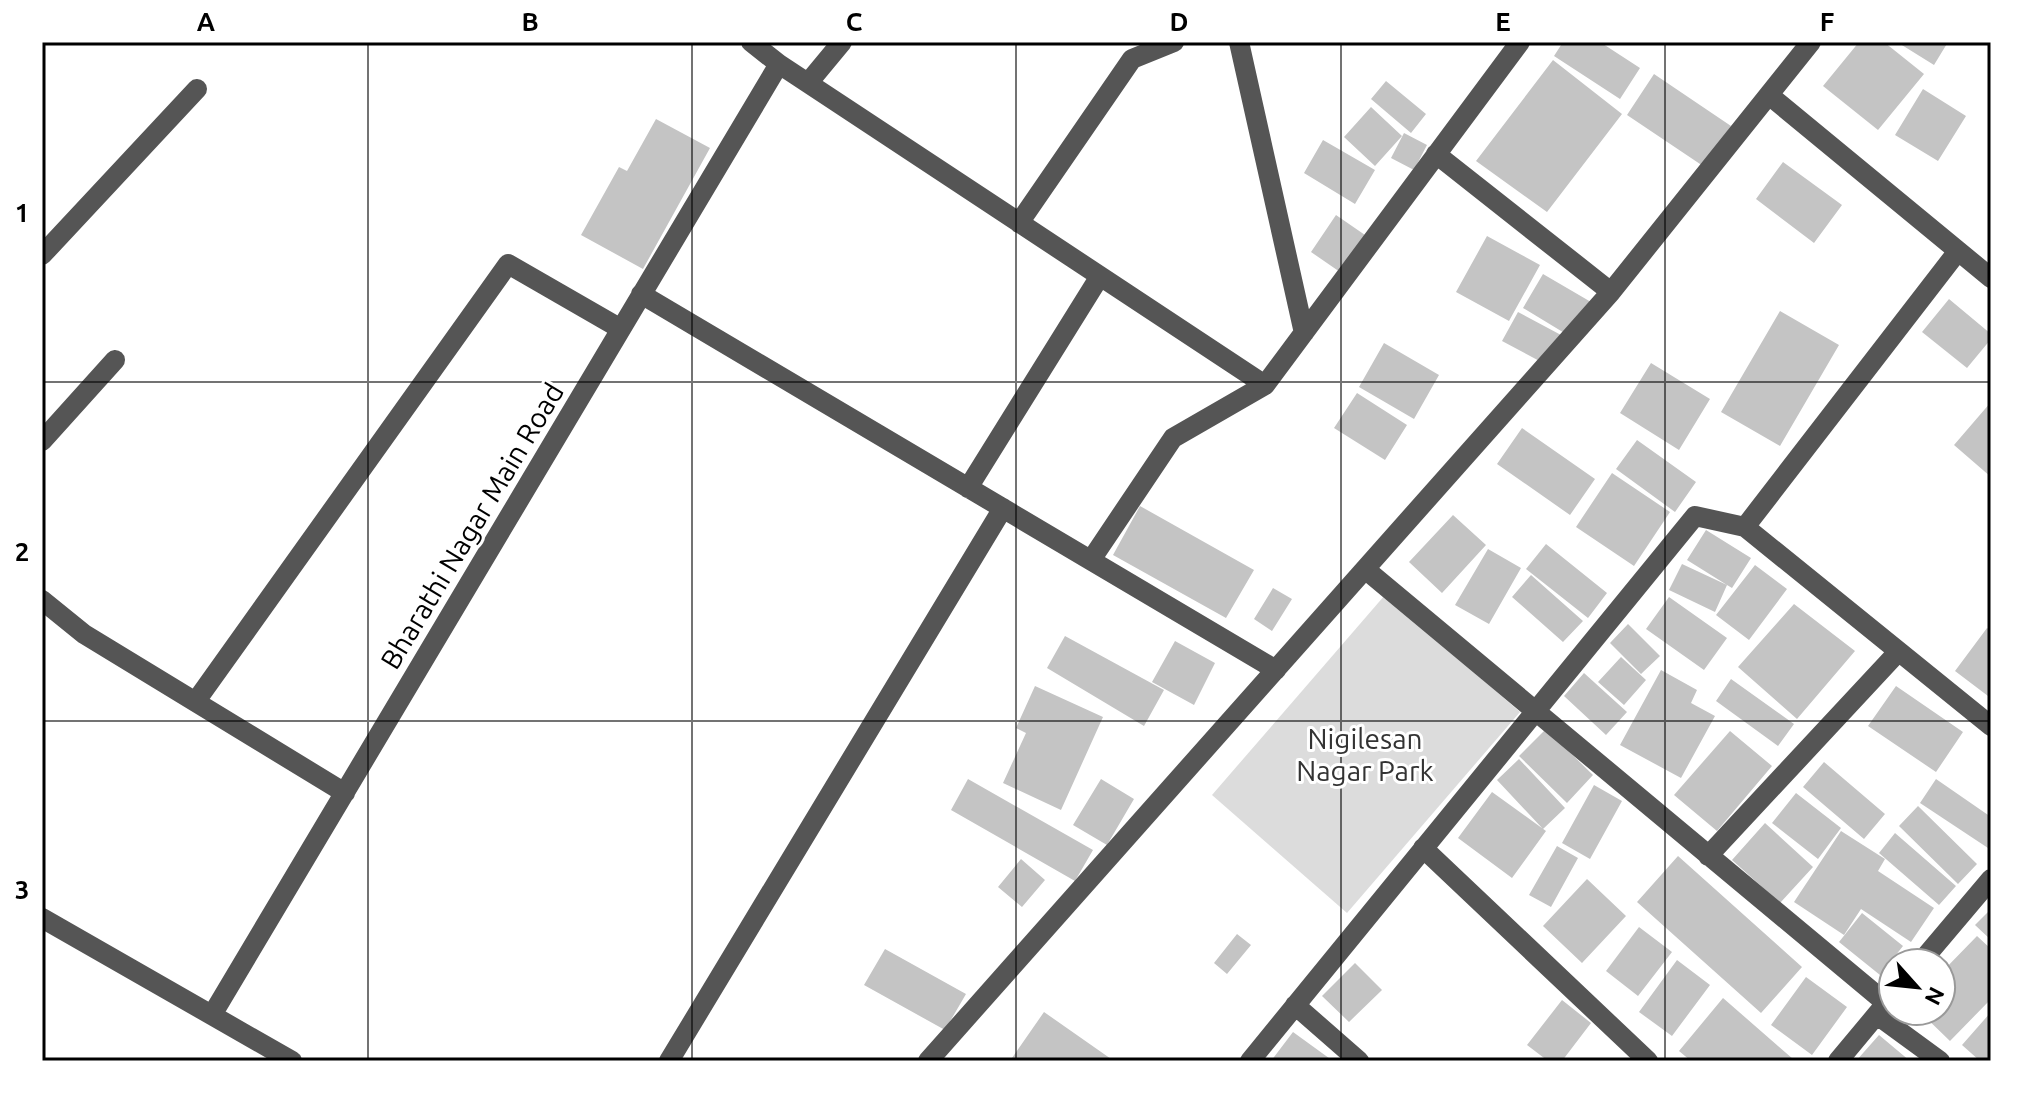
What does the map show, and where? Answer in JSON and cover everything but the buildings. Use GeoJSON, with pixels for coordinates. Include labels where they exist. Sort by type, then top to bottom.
{"type":"FeatureCollection","features":[{"type":"Feature","properties":{"kind":"street"},"geometry":{"type":"LineString","coordinates":[[751,42],[779,64],[1265,385]]}},
{"type":"Feature","properties":{"kind":"street"},"geometry":{"type":"LineString","coordinates":[[808,83],[842,42]]}},
{"type":"Feature","properties":{"kind":"street"},"geometry":{"type":"LineString","coordinates":[[1019,223],[1132,59],[1174,42]]}},
{"type":"Feature","properties":{"kind":"street"},"geometry":{"type":"LineString","coordinates":[[1239,42],[1304,333]]}},
{"type":"Feature","properties":{"kind":"street"},"geometry":{"type":"LineString","coordinates":[[928,1061],[1611,292],[1811,42]]}},
{"type":"Feature","properties":{"kind":"street"},"geometry":{"type":"LineString","coordinates":[[1091,560],[1173,438],[1265,385],[1517,43]]}},
{"type":"Feature","properties":{"kind":"street","name":"Bharathi Nagar Main Road"},"geometry":{"type":"LineString","coordinates":[[212,1015],[779,64]]}},
{"type":"Feature","properties":{"kind":"street"},"geometry":{"type":"LineString","coordinates":[[42,255],[197,89]]}},
{"type":"Feature","properties":{"kind":"street"},"geometry":{"type":"LineString","coordinates":[[1769,95],[1991,278]]}},
{"type":"Feature","properties":{"kind":"street"},"geometry":{"type":"LineString","coordinates":[[1436,154],[1611,292]]}},
{"type":"Feature","properties":{"kind":"street"},"geometry":{"type":"LineString","coordinates":[[1745,527],[1958,251]]}},
{"type":"Feature","properties":{"kind":"street"},"geometry":{"type":"LineString","coordinates":[[196,701],[508,264],[621,329]]}},
{"type":"Feature","properties":{"kind":"street"},"geometry":{"type":"LineString","coordinates":[[968,488],[1100,276]]}},
{"type":"Feature","properties":{"kind":"street"},"geometry":{"type":"LineString","coordinates":[[641,294],[1276,670]]}},
{"type":"Feature","properties":{"kind":"street"},"geometry":{"type":"LineString","coordinates":[[42,441],[115,360]]}},
{"type":"Feature","properties":{"kind":"street"},"geometry":{"type":"LineString","coordinates":[[669,1061],[1003,508]]}},
{"type":"Feature","properties":{"kind":"street"},"geometry":{"type":"LineString","coordinates":[[1250,1061],[1695,516],[1745,527],[1991,726]]}},
{"type":"Feature","properties":{"kind":"street"},"geometry":{"type":"LineString","coordinates":[[1365,569],[1877,997]]}},
{"type":"Feature","properties":{"kind":"street"},"geometry":{"type":"LineString","coordinates":[[42,600],[84,634],[345,793]]}},
{"type":"Feature","properties":{"kind":"street"},"geometry":{"type":"LineString","coordinates":[[1708,856],[1898,652]]}},
{"type":"Feature","properties":{"kind":"street"},"geometry":{"type":"LineString","coordinates":[[1423,848],[1648,1061]]}},
{"type":"Feature","properties":{"kind":"street"},"geometry":{"type":"LineString","coordinates":[[1934,947],[1991,879]]}},
{"type":"Feature","properties":{"kind":"street"},"geometry":{"type":"LineString","coordinates":[[42,918],[292,1061]]}},
{"type":"Feature","properties":{"kind":"street"},"geometry":{"type":"LineString","coordinates":[[1295,1005],[1359,1061]]}},
{"type":"Feature","properties":{"kind":"street"},"geometry":{"type":"LineString","coordinates":[[1838,1061],[1877,1014]]}},
{"type":"Feature","properties":{"kind":"street"},"geometry":{"type":"LineString","coordinates":[[1907,1027],[1940,1061]]}},
{"type":"Feature","properties":{"kind":"green space","name":"Nigilesan Nagar Park"},"geometry":{"type":"Polygon","coordinates":[[[1385,595],[1520,712],[1347,913],[1212,795],[1385,595]]]}}]}
